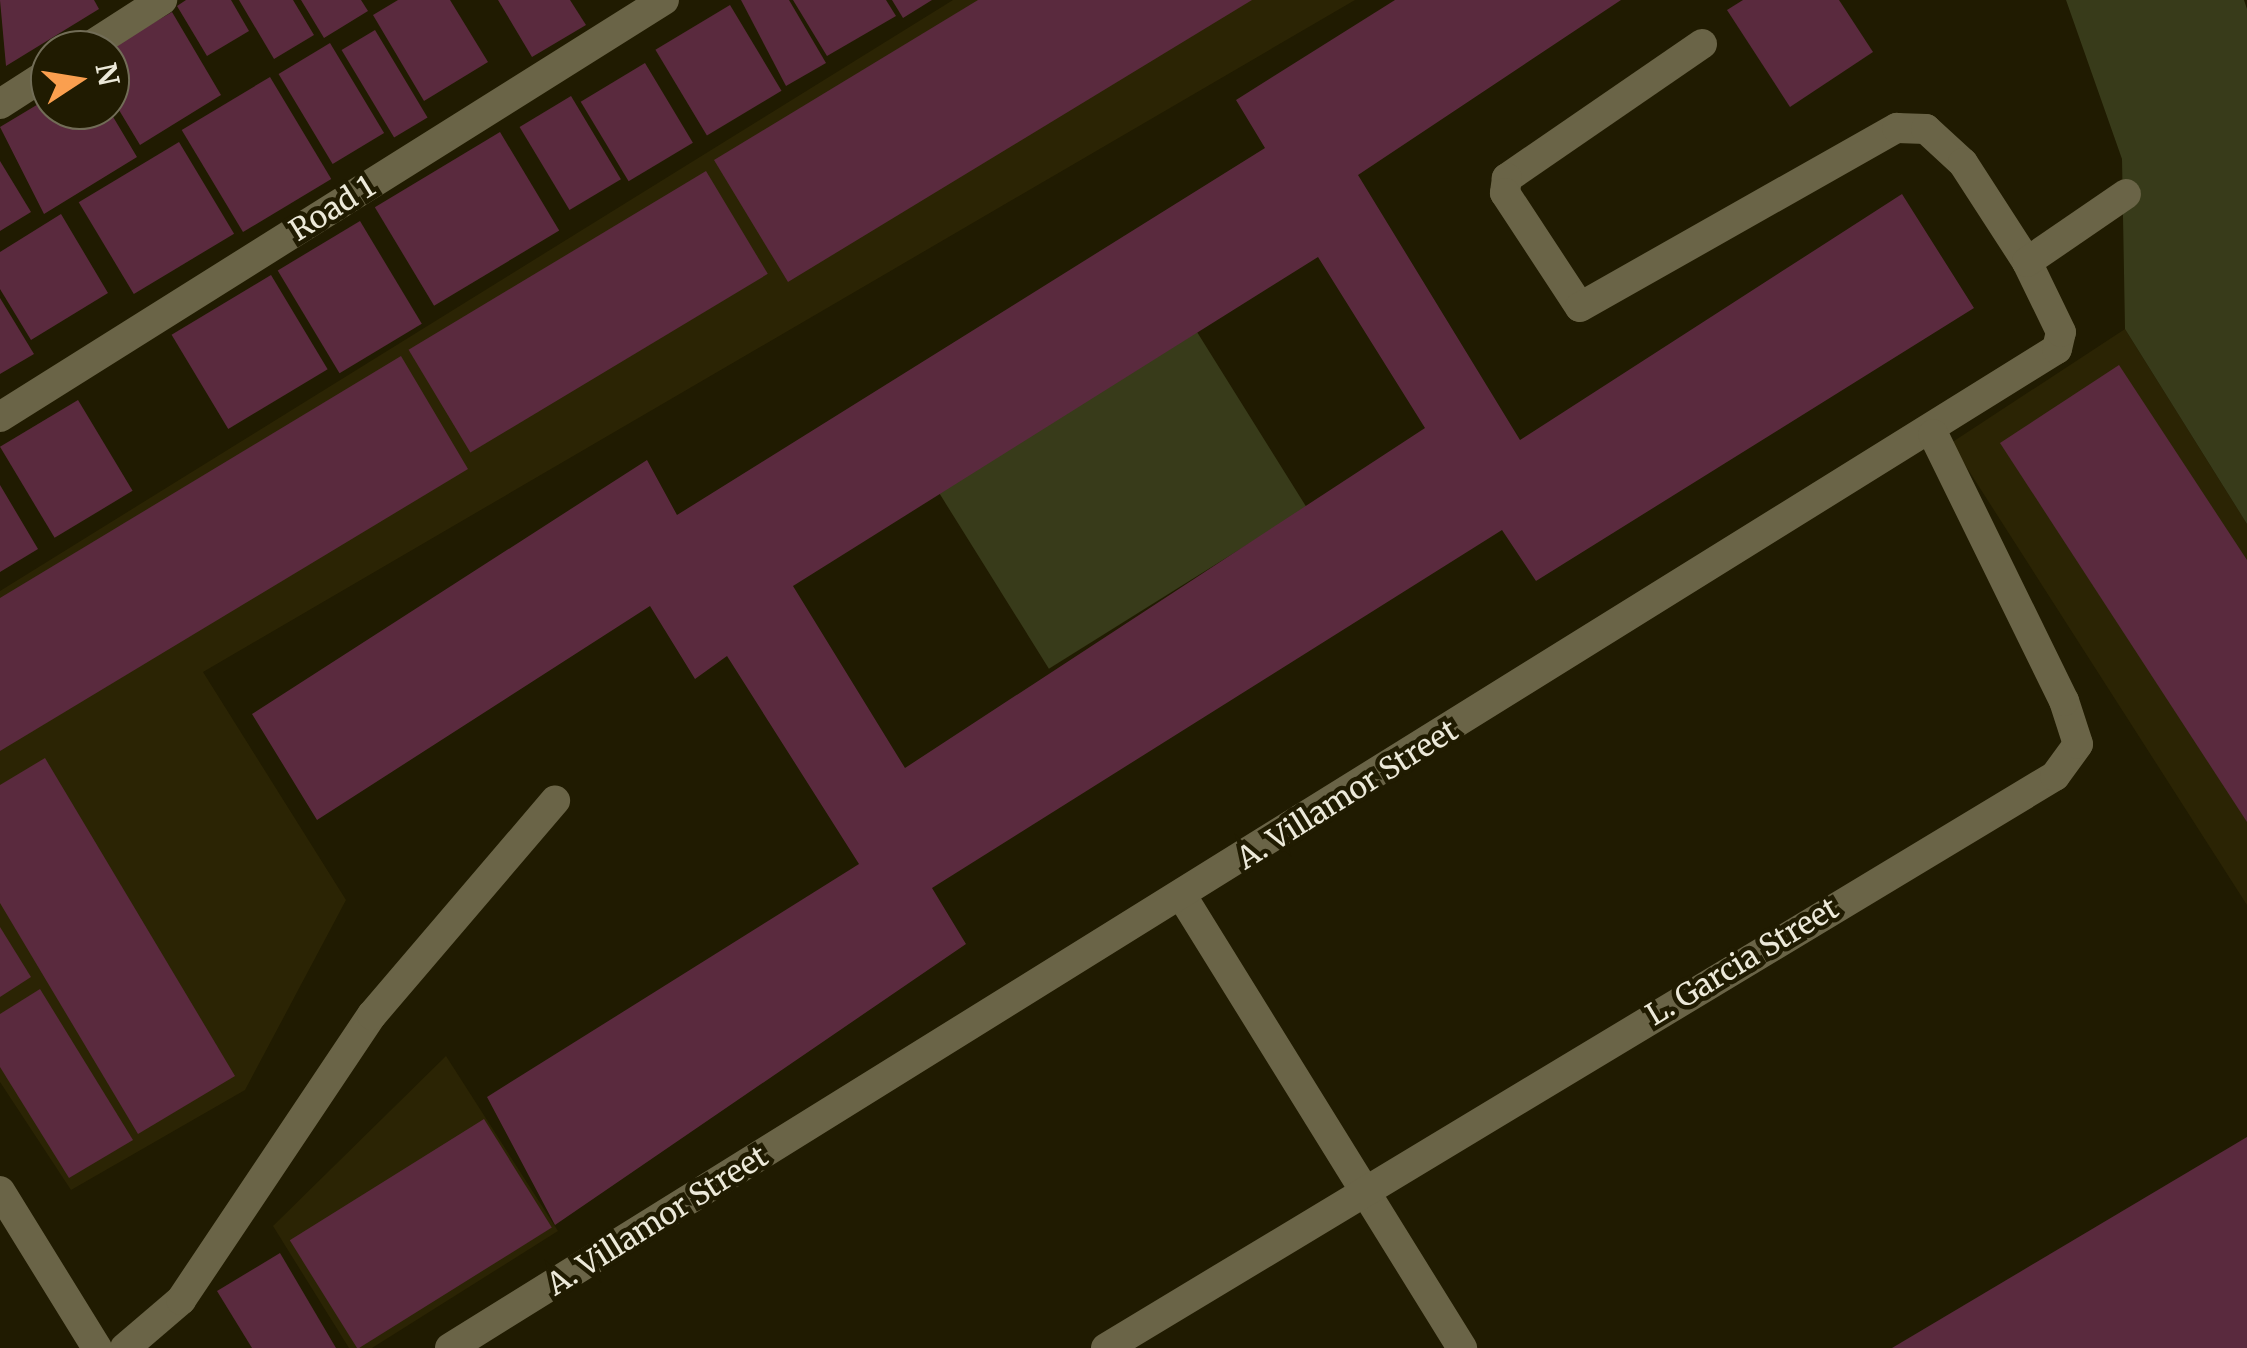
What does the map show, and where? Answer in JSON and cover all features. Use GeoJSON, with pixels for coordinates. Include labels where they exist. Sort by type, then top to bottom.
{"type":"FeatureCollection","features":[{"type":"Feature","properties":{"kind":"street"},"geometry":{"type":"LineString","coordinates":[[115,30],[162,0]]}},
{"type":"Feature","properties":{"kind":"street","name":"Road 1"},"geometry":{"type":"LineString","coordinates":[[0,417],[664,0]]}},
{"type":"Feature","properties":{"kind":"street","name":"A. Villamor Street"},"geometry":{"type":"LineString","coordinates":[[450,1348],[1932,434],[2057,349],[2061,332],[2027,262],[1964,163],[1926,130],[1897,128],[1580,306],[1505,192],[1507,178],[1702,44]]}},
{"type":"Feature","properties":{"kind":"street"},"geometry":{"type":"LineString","coordinates":[[0,104],[30,85]]}},
{"type":"Feature","properties":{"kind":"street"},"geometry":{"type":"LineString","coordinates":[[2027,262],[2126,194]]}},
{"type":"Feature","properties":{"kind":"street","name":"L. Garcia Street"},"geometry":{"type":"LineString","coordinates":[[1106,1348],[1362,1186],[2055,776],[2078,744],[2064,700],[1932,434]]}},
{"type":"Feature","properties":{"kind":"street"},"geometry":{"type":"LineString","coordinates":[[126,1348],[181,1300],[372,1015],[555,801]]}},
{"type":"Feature","properties":{"kind":"street"},"geometry":{"type":"LineString","coordinates":[[1182,896],[1462,1348]]}},
{"type":"Feature","properties":{"kind":"street"},"geometry":{"type":"LineString","coordinates":[[0,1191],[97,1348]]}},
{"type":"Feature","properties":{"kind":"shaded area"},"geometry":{"type":"Polygon","coordinates":[[[953,0],[1355,0],[203,672],[346,900],[245,1090],[71,1190],[0,1082],[0,591],[953,0]]]}},
{"type":"Feature","properties":{"kind":"shaded area"},"geometry":{"type":"Polygon","coordinates":[[[2125,329],[2247,524],[2247,905],[1951,443],[2125,329]]]}},
{"type":"Feature","properties":{"kind":"shaded area"},"geometry":{"type":"Polygon","coordinates":[[[446,1056],[558,1231],[372,1348],[349,1348],[273,1226],[446,1056]]]}},
{"type":"Feature","properties":{"kind":"green space"},"geometry":{"type":"Polygon","coordinates":[[[2066,0],[2244,0],[2247,524],[2125,329],[2122,159],[2066,0]]]}},
{"type":"Feature","properties":{"kind":"green space"},"geometry":{"type":"Polygon","coordinates":[[[1197,332],[1307,508],[1049,669],[939,493],[1197,332]]]}},
{"type":"Feature","properties":{"kind":"building"},"geometry":{"type":"Polygon","coordinates":[[[0,0],[94,0],[99,9],[65,30],[30,30],[30,51],[6,66],[0,0]]]}},
{"type":"Feature","properties":{"kind":"building"},"geometry":{"type":"Polygon","coordinates":[[[186,0],[231,0],[249,31],[207,56],[177,6],[186,0]]]}},
{"type":"Feature","properties":{"kind":"building"},"geometry":{"type":"Polygon","coordinates":[[[239,0],[293,0],[314,35],[274,59],[239,0]]]}},
{"type":"Feature","properties":{"kind":"building"},"geometry":{"type":"Polygon","coordinates":[[[301,0],[361,0],[368,11],[324,38],[301,0]]]}},
{"type":"Feature","properties":{"kind":"building"},"geometry":{"type":"Polygon","coordinates":[[[398,0],[450,0],[488,62],[424,101],[373,15],[398,0]]]}},
{"type":"Feature","properties":{"kind":"building"},"geometry":{"type":"Polygon","coordinates":[[[498,0],[570,0],[586,25],[532,57],[498,0]]]}},
{"type":"Feature","properties":{"kind":"building"},"geometry":{"type":"Polygon","coordinates":[[[741,0],[789,0],[826,63],[786,86],[741,0]]]}},
{"type":"Feature","properties":{"kind":"building"},"geometry":{"type":"Polygon","coordinates":[[[793,0],[886,0],[896,16],[827,56],[793,0]]]}},
{"type":"Feature","properties":{"kind":"building"},"geometry":{"type":"Polygon","coordinates":[[[892,0],[932,0],[903,18],[892,0]]]}},
{"type":"Feature","properties":{"kind":"building"},"geometry":{"type":"Polygon","coordinates":[[[978,0],[1252,0],[788,282],[714,160],[978,0]]]}},
{"type":"Feature","properties":{"kind":"building"},"geometry":{"type":"Polygon","coordinates":[[[1395,0],[1621,0],[1358,175],[1520,440],[1902,194],[1974,308],[1536,581],[1502,530],[932,888],[966,944],[555,1225],[487,1097],[859,864],[727,656],[695,679],[650,606],[317,820],[252,714],[647,460],[677,515],[1265,148],[1236,100],[1395,0]],[[1318,257],[793,586],[905,768],[1425,428],[1318,257]]]}},
{"type":"Feature","properties":{"kind":"building"},"geometry":{"type":"Polygon","coordinates":[[[1743,0],[1839,0],[1873,52],[1790,107],[1727,10],[1743,0]]]}},
{"type":"Feature","properties":{"kind":"building"},"geometry":{"type":"Polygon","coordinates":[[[730,5],[782,91],[707,136],[655,50],[730,5]]]}},
{"type":"Feature","properties":{"kind":"building"},"geometry":{"type":"Polygon","coordinates":[[[172,12],[221,95],[140,145],[130,128],[130,36],[172,12]]]}},
{"type":"Feature","properties":{"kind":"building"},"geometry":{"type":"Polygon","coordinates":[[[375,30],[428,117],[394,138],[342,50],[375,30]]]}},
{"type":"Feature","properties":{"kind":"building"},"geometry":{"type":"Polygon","coordinates":[[[330,43],[384,133],[333,164],[279,74],[330,43]]]}},
{"type":"Feature","properties":{"kind":"building"},"geometry":{"type":"Polygon","coordinates":[[[645,63],[693,143],[629,181],[581,102],[645,63]]]}},
{"type":"Feature","properties":{"kind":"building"},"geometry":{"type":"Polygon","coordinates":[[[270,77],[331,179],[243,232],[182,130],[270,77]]]}},
{"type":"Feature","properties":{"kind":"building"},"geometry":{"type":"Polygon","coordinates":[[[571,96],[621,179],[570,210],[520,127],[571,96]]]}},
{"type":"Feature","properties":{"kind":"building"},"geometry":{"type":"Polygon","coordinates":[[[30,109],[30,130],[121,130],[137,157],[44,214],[0,127],[30,109]]]}},
{"type":"Feature","properties":{"kind":"building"},"geometry":{"type":"Polygon","coordinates":[[[500,132],[559,231],[434,306],[375,207],[500,132]]]}},
{"type":"Feature","properties":{"kind":"building"},"geometry":{"type":"Polygon","coordinates":[[[179,142],[234,234],[134,294],[79,202],[179,142]]]}},
{"type":"Feature","properties":{"kind":"building"},"geometry":{"type":"Polygon","coordinates":[[[0,161],[31,212],[0,231],[0,161]]]}},
{"type":"Feature","properties":{"kind":"building"},"geometry":{"type":"Polygon","coordinates":[[[706,171],[768,274],[470,453],[409,350],[706,171]]]}},
{"type":"Feature","properties":{"kind":"building"},"geometry":{"type":"Polygon","coordinates":[[[61,214],[108,293],[31,340],[0,289],[0,252],[61,214]]]}},
{"type":"Feature","properties":{"kind":"building"},"geometry":{"type":"Polygon","coordinates":[[[360,221],[422,324],[340,373],[278,270],[360,221]]]}},
{"type":"Feature","properties":{"kind":"building"},"geometry":{"type":"Polygon","coordinates":[[[271,275],[328,369],[228,429],[172,335],[271,275]]]}},
{"type":"Feature","properties":{"kind":"building"},"geometry":{"type":"Polygon","coordinates":[[[0,298],[34,354],[0,374],[0,298]]]}},
{"type":"Feature","properties":{"kind":"building"},"geometry":{"type":"Polygon","coordinates":[[[401,356],[468,469],[0,751],[0,598],[401,356]]]}},
{"type":"Feature","properties":{"kind":"building"},"geometry":{"type":"Polygon","coordinates":[[[2119,365],[2247,560],[2247,822],[2000,443],[2119,365]]]}},
{"type":"Feature","properties":{"kind":"building"},"geometry":{"type":"Polygon","coordinates":[[[78,400],[133,491],[55,538],[0,447],[78,400]]]}},
{"type":"Feature","properties":{"kind":"building"},"geometry":{"type":"Polygon","coordinates":[[[0,485],[38,549],[0,572],[0,485]]]}},
{"type":"Feature","properties":{"kind":"building"},"geometry":{"type":"Polygon","coordinates":[[[45,758],[235,1076],[138,1134],[0,903],[0,785],[45,758]]]}},
{"type":"Feature","properties":{"kind":"building"},"geometry":{"type":"Polygon","coordinates":[[[0,927],[31,977],[0,997],[0,927]]]}},
{"type":"Feature","properties":{"kind":"building"},"geometry":{"type":"Polygon","coordinates":[[[40,989],[133,1140],[69,1178],[0,1067],[0,1014],[40,989]]]}},
{"type":"Feature","properties":{"kind":"building"},"geometry":{"type":"Polygon","coordinates":[[[484,1119],[552,1228],[359,1348],[290,1240],[484,1119]]]}},
{"type":"Feature","properties":{"kind":"building"},"geometry":{"type":"Polygon","coordinates":[[[2247,1137],[2247,1348],[1892,1348],[2247,1137]]]}},
{"type":"Feature","properties":{"kind":"building"},"geometry":{"type":"Polygon","coordinates":[[[280,1253],[336,1348],[252,1348],[217,1291],[280,1253]]]}}]}
